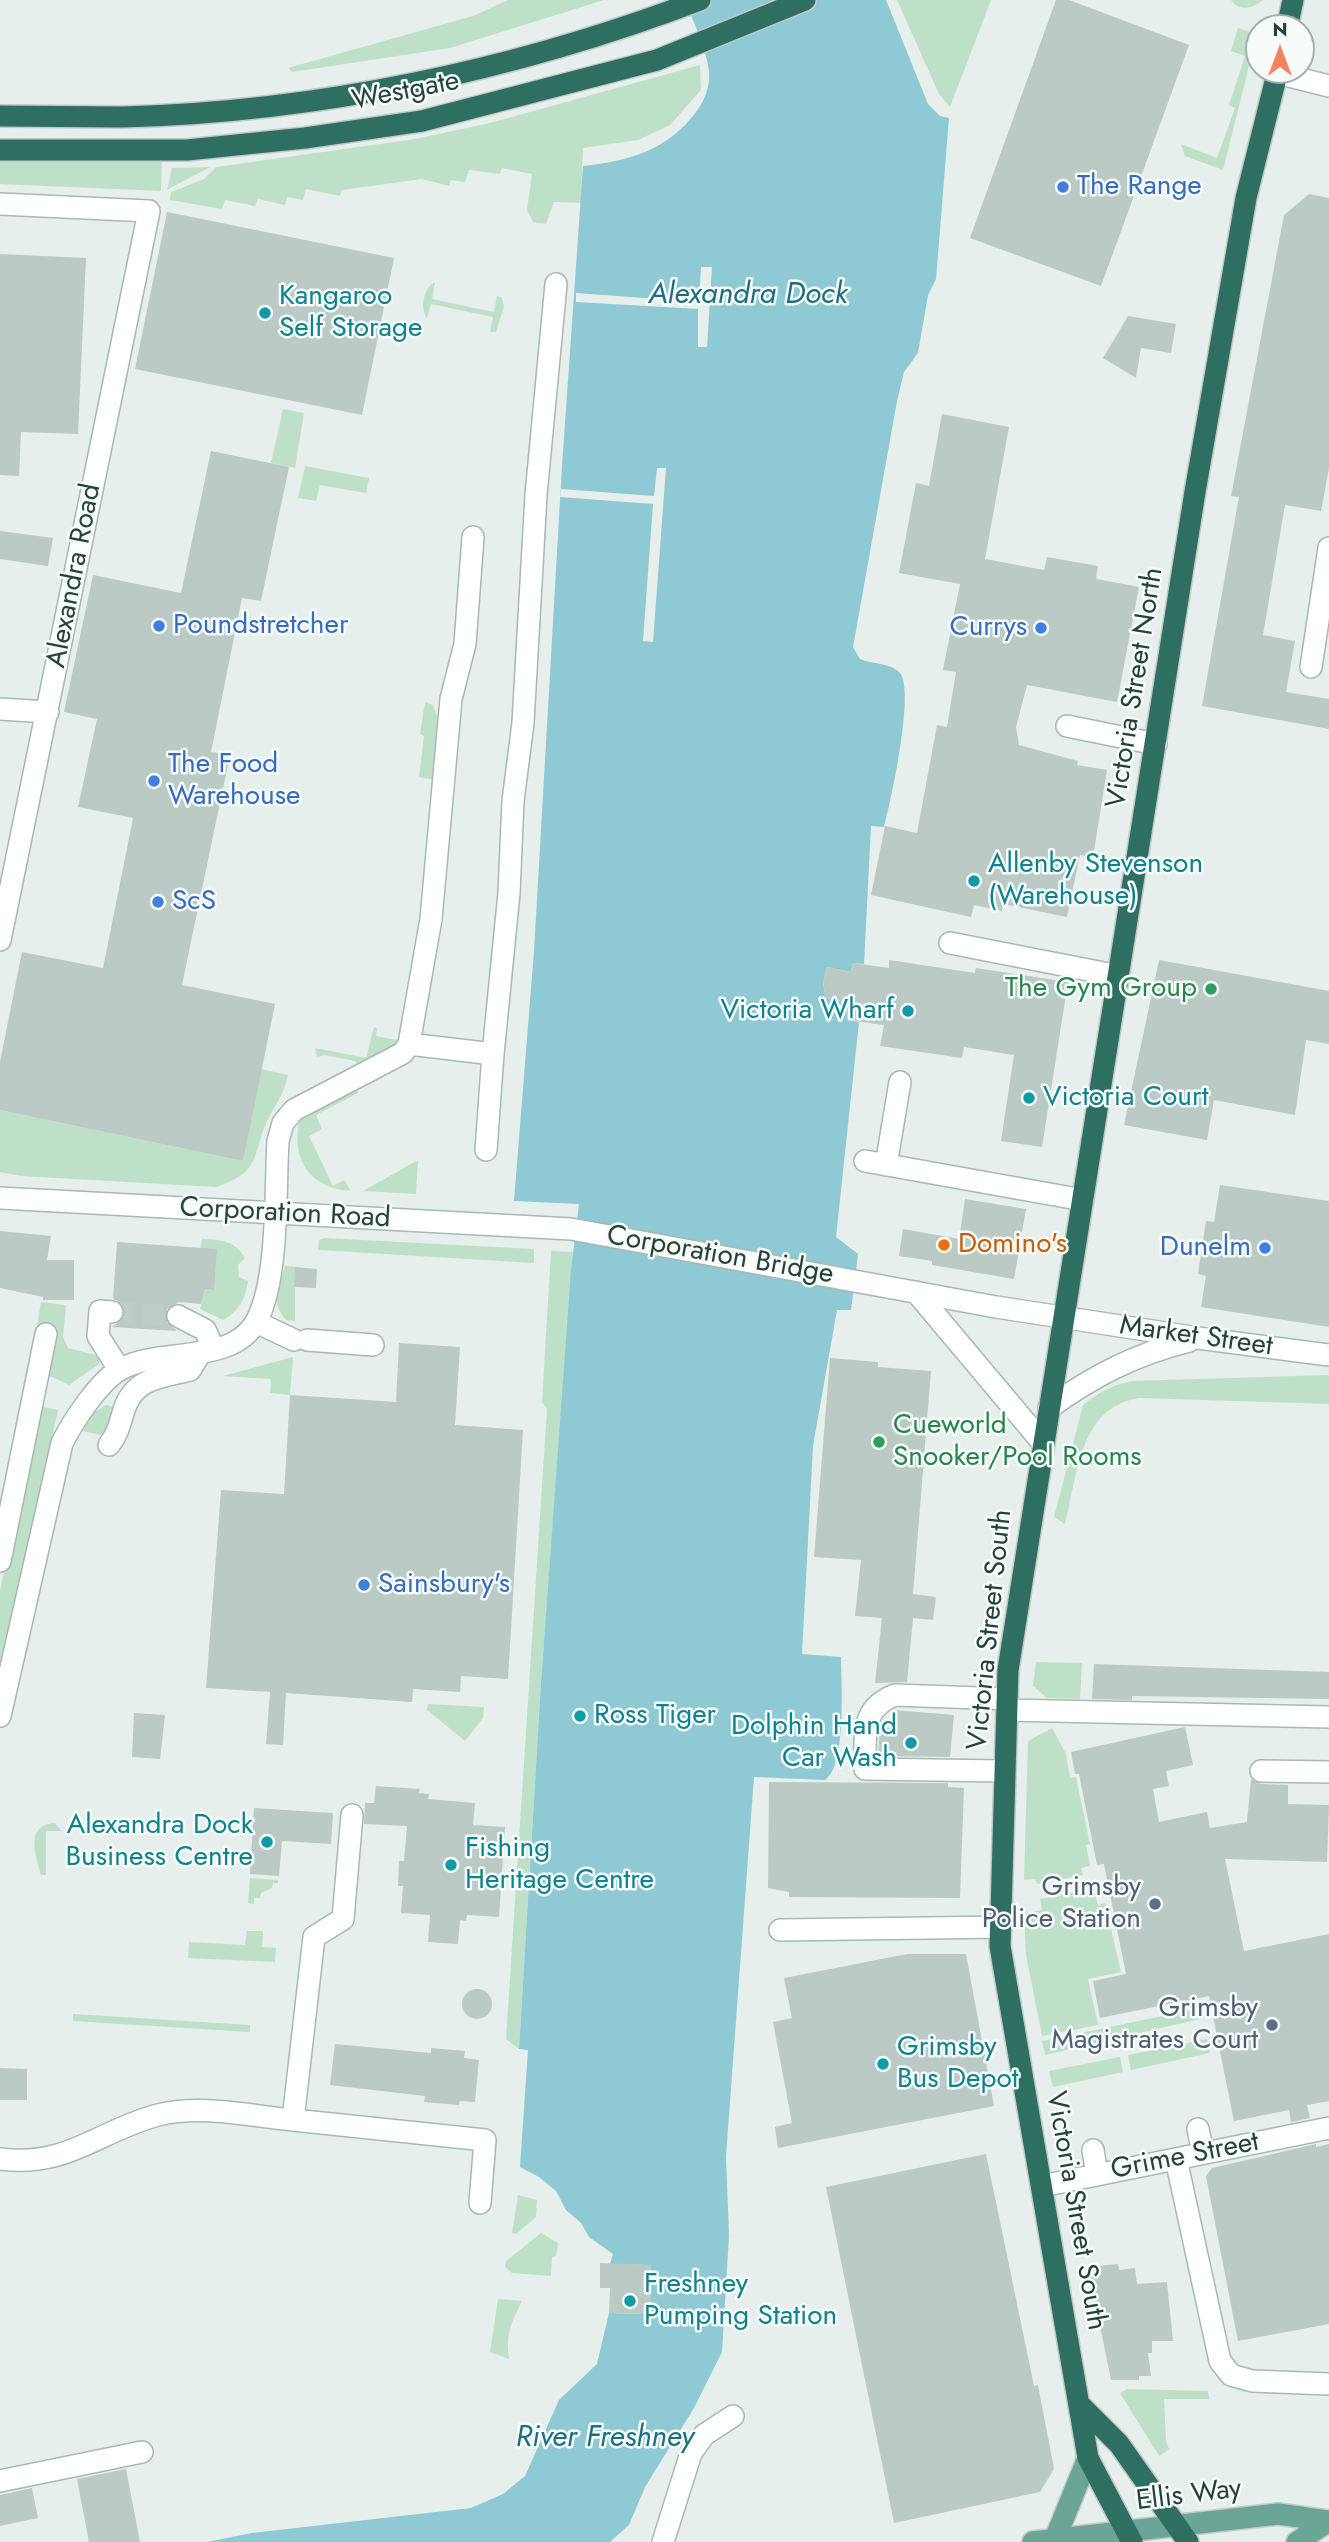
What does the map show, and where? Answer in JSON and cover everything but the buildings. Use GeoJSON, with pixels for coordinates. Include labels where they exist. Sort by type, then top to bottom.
{"type":"FeatureCollection","features":[{"type":"Feature","properties":{"kind":"highway","name":"Westgate"},"geometry":{"type":"LineString","coordinates":[[0,116],[123,117],[253,108],[384,90],[538,54],[642,22],[701,0]]}},
{"type":"Feature","properties":{"kind":"highway","name":"Westgate"},"geometry":{"type":"LineString","coordinates":[[0,150],[187,149],[305,138],[422,121],[657,60],[805,0]]}},
{"type":"Feature","properties":{"kind":"highway","name":"Victoria Street North"},"geometry":{"type":"LineString","coordinates":[[1063,1318],[1195,492],[1246,198],[1274,84]]}},
{"type":"Feature","properties":{"kind":"highway","name":"Victoria Street South"},"geometry":{"type":"LineString","coordinates":[[1063,1318],[1008,1670],[1000,1945],[1088,2458],[1128,2537]]}},
{"type":"Feature","properties":{"kind":"highway"},"geometry":{"type":"LineString","coordinates":[[1081,2406],[1119,2444],[1183,2534]]}},
{"type":"Feature","properties":{"kind":"main road"},"geometry":{"type":"LineString","coordinates":[[1055,2541],[1088,2458]]}},
{"type":"Feature","properties":{"kind":"main road","name":"Ellis Way"},"geometry":{"type":"LineString","coordinates":[[1033,2542],[1183,2534],[1278,2514],[1329,2521],[1297,2542]]}},
{"type":"Feature","properties":{"kind":"street","name":"Alexandra Road"},"geometry":{"type":"LineString","coordinates":[[0,204],[149,211],[0,940]]}},
{"type":"Feature","properties":{"kind":"street"},"geometry":{"type":"LineString","coordinates":[[486,1150],[509,893],[513,801],[523,723],[536,495],[556,284]]}},
{"type":"Feature","properties":{"kind":"street"},"geometry":{"type":"LineString","coordinates":[[0,1716],[62,1443],[76,1416],[119,1369],[149,1359],[207,1351],[246,1334],[256,1322],[269,1282],[278,1141],[284,1123],[294,1110],[403,1053],[409,1044],[416,991],[431,919],[450,712],[465,644],[473,537]]}},
{"type":"Feature","properties":{"kind":"street"},"geometry":{"type":"LineString","coordinates":[[1311,667],[1329,548]]}},
{"type":"Feature","properties":{"kind":"street"},"geometry":{"type":"LineString","coordinates":[[0,709],[48,712]]}},
{"type":"Feature","properties":{"kind":"street"},"geometry":{"type":"LineString","coordinates":[[1067,726],[1156,744]]}},
{"type":"Feature","properties":{"kind":"street"},"geometry":{"type":"LineString","coordinates":[[950,943],[1119,976]]}},
{"type":"Feature","properties":{"kind":"street"},"geometry":{"type":"LineString","coordinates":[[409,1044],[493,1054]]}},
{"type":"Feature","properties":{"kind":"street"},"geometry":{"type":"LineString","coordinates":[[886,1165],[900,1082]]}},
{"type":"Feature","properties":{"kind":"street"},"geometry":{"type":"LineString","coordinates":[[865,1161],[1083,1200]]}},
{"type":"Feature","properties":{"kind":"street","name":"Corporation Road"},"geometry":{"type":"LineString","coordinates":[[0,1198],[571,1229]]}},
{"type":"Feature","properties":{"kind":"street","name":"Corporation Bridge"},"geometry":{"type":"LineString","coordinates":[[571,1229],[916,1292]]}},
{"type":"Feature","properties":{"kind":"street"},"geometry":{"type":"LineString","coordinates":[[916,1292],[1042,1442]]}},
{"type":"Feature","properties":{"kind":"street","name":"Market Street"},"geometry":{"type":"LineString","coordinates":[[916,1292],[1063,1318],[1329,1355]]}},
{"type":"Feature","properties":{"kind":"street"},"geometry":{"type":"LineString","coordinates":[[112,1312],[100,1311],[98,1336],[119,1369]]}},
{"type":"Feature","properties":{"kind":"street"},"geometry":{"type":"LineString","coordinates":[[109,1445],[117,1436],[133,1390],[143,1382],[190,1370],[207,1351],[205,1330],[178,1317]]}},
{"type":"Feature","properties":{"kind":"street"},"geometry":{"type":"LineString","coordinates":[[256,1322],[301,1340],[373,1345]]}},
{"type":"Feature","properties":{"kind":"street"},"geometry":{"type":"LineString","coordinates":[[0,1561],[46,1334]]}},
{"type":"Feature","properties":{"kind":"street"},"geometry":{"type":"LineString","coordinates":[[1049,1408],[1082,1383],[1119,1363],[1158,1348],[1198,1338]]}},
{"type":"Feature","properties":{"kind":"street"},"geometry":{"type":"LineString","coordinates":[[1003,1771],[865,1769],[867,1719],[880,1701],[894,1695],[1007,1705],[1329,1717]]}},
{"type":"Feature","properties":{"kind":"street"},"geometry":{"type":"LineString","coordinates":[[1261,1771],[1329,1772]]}},
{"type":"Feature","properties":{"kind":"street"},"geometry":{"type":"LineString","coordinates":[[293,2120],[314,1937],[343,1919],[352,1815]]}},
{"type":"Feature","properties":{"kind":"street"},"geometry":{"type":"LineString","coordinates":[[780,1930],[1001,1927]]}},
{"type":"Feature","properties":{"kind":"street"},"geometry":{"type":"LineString","coordinates":[[0,2159],[17,2161],[54,2157],[89,2145],[133,2123],[180,2111],[293,2120],[485,2140],[480,2203]]}},
{"type":"Feature","properties":{"kind":"street","name":"Grime Street"},"geometry":{"type":"LineString","coordinates":[[1042,2186],[1329,2128]]}},
{"type":"Feature","properties":{"kind":"street"},"geometry":{"type":"LineString","coordinates":[[1198,2129],[1203,2153]]}},
{"type":"Feature","properties":{"kind":"street"},"geometry":{"type":"LineString","coordinates":[[1093,2150],[1097,2175]]}},
{"type":"Feature","properties":{"kind":"street"},"geometry":{"type":"LineString","coordinates":[[1176,2159],[1220,2361],[1231,2375],[1252,2381],[1329,2384]]}},
{"type":"Feature","properties":{"kind":"street"},"geometry":{"type":"LineString","coordinates":[[663,2542],[691,2454],[704,2435],[733,2416]]}},
{"type":"Feature","properties":{"kind":"street"},"geometry":{"type":"LineString","coordinates":[[0,2481],[142,2452]]}},
{"type":"Feature","properties":{"kind":"street"},"geometry":{"type":"LineString","coordinates":[[670,2522],[678,2542]]}},
{"type":"Feature","properties":{"kind":"green space"},"geometry":{"type":"Polygon","coordinates":[[[508,0],[604,0],[450,48],[292,72],[288,68],[473,16],[508,0]]]}},
{"type":"Feature","properties":{"kind":"green space"},"geometry":{"type":"Polygon","coordinates":[[[897,0],[991,0],[950,107],[939,94],[897,0]]]}},
{"type":"Feature","properties":{"kind":"green space"},"geometry":{"type":"Polygon","coordinates":[[[1231,0],[1263,0],[1242,8],[1231,0]]]}},
{"type":"Feature","properties":{"kind":"green space"},"geometry":{"type":"Polygon","coordinates":[[[1238,28],[1245,30],[1245,56],[1231,51],[1238,28]]]}},
{"type":"Feature","properties":{"kind":"green space"},"geometry":{"type":"Polygon","coordinates":[[[1245,56],[1245,82],[1223,170],[1185,156],[1181,144],[1217,158],[1235,108],[1229,105],[1245,56]]]}},
{"type":"Feature","properties":{"kind":"green space"},"geometry":{"type":"Polygon","coordinates":[[[700,65],[701,90],[670,125],[638,140],[583,148],[581,203],[554,202],[546,224],[533,222],[527,210],[532,174],[502,168],[500,174],[469,170],[465,182],[451,180],[449,186],[422,179],[342,190],[340,196],[306,189],[303,200],[287,197],[285,205],[258,199],[255,206],[225,200],[222,209],[170,200],[171,192],[204,179],[216,167],[415,139],[490,123],[700,65]]]}},
{"type":"Feature","properties":{"kind":"green space"},"geometry":{"type":"Polygon","coordinates":[[[0,159],[162,160],[161,191],[0,184],[0,159]]]}},
{"type":"Feature","properties":{"kind":"green space"},"geometry":{"type":"Polygon","coordinates":[[[210,167],[167,190],[172,168],[210,167]]]}},
{"type":"Feature","properties":{"kind":"green space"},"geometry":{"type":"Polygon","coordinates":[[[435,282],[432,299],[494,312],[497,296],[501,297],[504,306],[496,332],[490,332],[493,317],[431,304],[427,318],[424,299],[435,282]]]}},
{"type":"Feature","properties":{"kind":"green space"},"geometry":{"type":"Polygon","coordinates":[[[283,409],[304,413],[295,468],[271,463],[283,409]]]}},
{"type":"Feature","properties":{"kind":"green space"},"geometry":{"type":"Polygon","coordinates":[[[305,466],[369,478],[366,493],[320,485],[316,501],[298,498],[305,466]]]}},
{"type":"Feature","properties":{"kind":"green space"},"geometry":{"type":"Polygon","coordinates":[[[425,702],[433,705],[437,717],[434,780],[419,777],[424,736],[420,734],[425,702]]]}},
{"type":"Feature","properties":{"kind":"green space"},"geometry":{"type":"Polygon","coordinates":[[[374,1027],[377,1028],[376,1036],[397,1040],[402,1030],[400,1043],[358,1066],[355,1061],[325,1055],[317,1057],[315,1048],[366,1058],[374,1027]]]}},
{"type":"Feature","properties":{"kind":"green space"},"geometry":{"type":"Polygon","coordinates":[[[261,1069],[288,1075],[250,1167],[232,1181],[216,1187],[21,1176],[0,1172],[0,1110],[243,1161],[261,1069]]]}},
{"type":"Feature","properties":{"kind":"green space"},"geometry":{"type":"Polygon","coordinates":[[[357,1089],[358,1093],[316,1115],[322,1129],[309,1136],[333,1186],[344,1180],[351,1191],[336,1189],[324,1184],[306,1169],[298,1146],[300,1118],[357,1089]]]}},
{"type":"Feature","properties":{"kind":"green space"},"geometry":{"type":"Polygon","coordinates":[[[418,1160],[416,1194],[363,1191],[418,1160]]]}},
{"type":"Feature","properties":{"kind":"green space"},"geometry":{"type":"Polygon","coordinates":[[[324,1238],[534,1249],[534,1263],[318,1250],[319,1240],[324,1238]]]}},
{"type":"Feature","properties":{"kind":"green space"},"geometry":{"type":"Polygon","coordinates":[[[202,1239],[232,1244],[245,1258],[238,1265],[239,1277],[248,1281],[245,1294],[237,1309],[223,1320],[200,1309],[205,1289],[213,1290],[201,1248],[202,1239]]]}},
{"type":"Feature","properties":{"kind":"green space"},"geometry":{"type":"Polygon","coordinates":[[[551,1251],[573,1252],[541,1683],[519,2049],[506,2039],[547,1409],[542,1402],[551,1251]]]}},
{"type":"Feature","properties":{"kind":"green space"},"geometry":{"type":"Polygon","coordinates":[[[285,1266],[295,1267],[295,1321],[286,1320],[278,1307],[278,1288],[285,1266]]]}},
{"type":"Feature","properties":{"kind":"green space"},"geometry":{"type":"Polygon","coordinates":[[[41,1302],[66,1305],[63,1337],[68,1348],[100,1356],[99,1364],[69,1385],[48,1375],[55,1331],[37,1327],[41,1302]]]}},
{"type":"Feature","properties":{"kind":"green space"},"geometry":{"type":"Polygon","coordinates":[[[293,1357],[290,1395],[270,1393],[271,1379],[223,1376],[293,1357]]]}},
{"type":"Feature","properties":{"kind":"green space"},"geometry":{"type":"Polygon","coordinates":[[[1329,1375],[1329,1404],[1140,1398],[1120,1404],[1104,1414],[1084,1446],[1065,1524],[1054,1517],[1083,1405],[1106,1390],[1132,1381],[1329,1375]]]}},
{"type":"Feature","properties":{"kind":"green space"},"geometry":{"type":"Polygon","coordinates":[[[106,1405],[118,1408],[112,1432],[100,1435],[83,1431],[91,1414],[106,1405]]]}},
{"type":"Feature","properties":{"kind":"green space"},"geometry":{"type":"Polygon","coordinates":[[[39,1406],[58,1410],[0,1681],[0,1590],[39,1406]]]}},
{"type":"Feature","properties":{"kind":"green space"},"geometry":{"type":"Polygon","coordinates":[[[1036,1662],[1082,1663],[1080,1699],[1047,1698],[1033,1686],[1036,1662]]]}},
{"type":"Feature","properties":{"kind":"green space"},"geometry":{"type":"Polygon","coordinates":[[[428,1704],[484,1707],[483,1718],[465,1741],[427,1710],[428,1704]]]}},
{"type":"Feature","properties":{"kind":"green space"},"geometry":{"type":"Polygon","coordinates":[[[1052,1728],[1066,1754],[1070,1778],[1076,1777],[1090,1844],[1086,1845],[1090,1866],[1081,1868],[1083,1875],[1037,1884],[1035,1879],[1024,1880],[1028,1741],[1052,1728]]]}},
{"type":"Feature","properties":{"kind":"green space"},"geometry":{"type":"Polygon","coordinates":[[[55,1823],[62,1831],[46,1831],[46,1875],[41,1875],[34,1842],[39,1829],[55,1823]]]}},
{"type":"Feature","properties":{"kind":"green space"},"geometry":{"type":"Polygon","coordinates":[[[250,1878],[278,1880],[278,1883],[273,1883],[272,1888],[261,1893],[260,1898],[254,1898],[254,1904],[248,1903],[250,1878]]]}},
{"type":"Feature","properties":{"kind":"green space"},"geometry":{"type":"Polygon","coordinates":[[[1086,1890],[1087,1896],[1095,1894],[1098,1905],[1105,1903],[1121,1972],[1088,1979],[1098,2025],[1042,2036],[1026,1955],[1024,1913],[1042,1910],[1040,1899],[1086,1890]]]}},
{"type":"Feature","properties":{"kind":"green space"},"geometry":{"type":"Polygon","coordinates":[[[247,1931],[263,1931],[262,1947],[276,1948],[275,1962],[188,1958],[189,1942],[245,1945],[247,1931]]]}},
{"type":"Feature","properties":{"kind":"green space"},"geometry":{"type":"Polygon","coordinates":[[[1201,2008],[1204,2018],[1045,2055],[1042,2041],[1201,2008]]]}},
{"type":"Feature","properties":{"kind":"green space"},"geometry":{"type":"Polygon","coordinates":[[[73,2014],[250,2025],[250,2032],[73,2021],[73,2014]]]}},
{"type":"Feature","properties":{"kind":"green space"},"geometry":{"type":"Polygon","coordinates":[[[1207,2039],[1210,2053],[1131,2070],[1128,2055],[1207,2039]]]}},
{"type":"Feature","properties":{"kind":"green space"},"geometry":{"type":"Polygon","coordinates":[[[1120,2057],[1123,2072],[1053,2087],[1049,2071],[1120,2057]]]}},
{"type":"Feature","properties":{"kind":"green space"},"geometry":{"type":"Polygon","coordinates":[[[518,2195],[537,2200],[536,2217],[516,2234],[512,2233],[518,2195]]]}},
{"type":"Feature","properties":{"kind":"green space"},"geometry":{"type":"Polygon","coordinates":[[[541,2233],[558,2243],[556,2256],[552,2257],[551,2276],[512,2273],[505,2267],[506,2261],[541,2233]]]}},
{"type":"Feature","properties":{"kind":"green space"},"geometry":{"type":"Polygon","coordinates":[[[498,2299],[522,2301],[510,2330],[509,2359],[490,2352],[498,2299]]]}},
{"type":"Feature","properties":{"kind":"green space"},"geometry":{"type":"Polygon","coordinates":[[[1127,2389],[1208,2391],[1209,2399],[1164,2399],[1166,2441],[1169,2449],[1159,2456],[1120,2393],[1127,2389]]]}},
{"type":"Feature","properties":{"kind":"water","name":"Alexandra Dock"},"geometry":{"type":"Polygon","coordinates":[[[685,0],[886,0],[928,104],[940,116],[949,118],[936,279],[928,295],[918,353],[904,372],[897,401],[853,647],[860,659],[892,667],[900,673],[905,701],[900,747],[884,827],[871,826],[864,964],[853,963],[851,972],[827,967],[823,983],[826,998],[846,1002],[847,1020],[859,1022],[836,1237],[858,1254],[851,1310],[837,1310],[813,1446],[802,1654],[841,1657],[842,1703],[837,1758],[832,1772],[825,1780],[754,1777],[726,2156],[729,2236],[722,2352],[694,2408],[645,2487],[629,2525],[610,2542],[207,2542],[252,2533],[471,2508],[503,2494],[525,2476],[559,2400],[597,2364],[609,2313],[650,2314],[651,2265],[610,2264],[613,2254],[589,2237],[581,2223],[566,2210],[556,2191],[539,2177],[520,2167],[528,2050],[519,2049],[541,1683],[571,1270],[579,1204],[514,1201],[534,951],[562,466],[583,166],[632,157],[660,144],[685,125],[699,107],[708,88],[708,63],[685,0]]]}},
{"type":"Feature","properties":{"kind":"pier"},"geometry":{"type":"Polygon","coordinates":[[[701,267],[712,267],[707,347],[698,347],[698,309],[576,302],[576,293],[699,302],[701,267]]]}},
{"type":"Feature","properties":{"kind":"pier"},"geometry":{"type":"Polygon","coordinates":[[[657,468],[666,468],[653,642],[643,641],[653,504],[560,497],[561,489],[654,496],[657,468]]]}},
{"type":"Feature","properties":{"kind":"tunnel"},"geometry":{"type":"LineString","coordinates":[[112,1312],[178,1316]]}},
{"type":"Feature","properties":{"kind":"place","name":"The Range"},"geometry":{"type":"Point","coordinates":[1063,187]}},
{"type":"Feature","properties":{"kind":"place","name":"Kangaroo Self Storage"},"geometry":{"type":"Point","coordinates":[265,313]}},
{"type":"Feature","properties":{"kind":"place","name":"Poundstretcher"},"geometry":{"type":"Point","coordinates":[159,626]}},
{"type":"Feature","properties":{"kind":"place","name":"Currys"},"geometry":{"type":"Point","coordinates":[1041,628]}},
{"type":"Feature","properties":{"kind":"place","name":"The Food Warehouse"},"geometry":{"type":"Point","coordinates":[154,781]}},
{"type":"Feature","properties":{"kind":"place","name":"Allenby Stevenson (Warehouse)"},"geometry":{"type":"Point","coordinates":[974,881]}},
{"type":"Feature","properties":{"kind":"place","name":"ScS"},"geometry":{"type":"Point","coordinates":[158,902]}},
{"type":"Feature","properties":{"kind":"place","name":"The Gym Group"},"geometry":{"type":"Point","coordinates":[1211,989]}},
{"type":"Feature","properties":{"kind":"place","name":"Victoria Wharf"},"geometry":{"type":"Point","coordinates":[908,1011]}},
{"type":"Feature","properties":{"kind":"place","name":"Victoria Court"},"geometry":{"type":"Point","coordinates":[1029,1098]}},
{"type":"Feature","properties":{"kind":"place","name":"Domino's"},"geometry":{"type":"Point","coordinates":[944,1245]}},
{"type":"Feature","properties":{"kind":"place","name":"Dunelm"},"geometry":{"type":"Point","coordinates":[1265,1248]}},
{"type":"Feature","properties":{"kind":"place","name":"Cueworld Snooker/Pool Rooms"},"geometry":{"type":"Point","coordinates":[879,1442]}},
{"type":"Feature","properties":{"kind":"place","name":"Sainsbury's"},"geometry":{"type":"Point","coordinates":[364,1585]}},
{"type":"Feature","properties":{"kind":"place","name":"Ross Tiger"},"geometry":{"type":"Point","coordinates":[580,1716]}},
{"type":"Feature","properties":{"kind":"place","name":"Dolphin Hand Car Wash"},"geometry":{"type":"Point","coordinates":[911,1743]}},
{"type":"Feature","properties":{"kind":"place","name":"Alexandra Dock Business Centre"},"geometry":{"type":"Point","coordinates":[267,1842]}},
{"type":"Feature","properties":{"kind":"place","name":"Fishing Heritage Centre"},"geometry":{"type":"Point","coordinates":[451,1865]}},
{"type":"Feature","properties":{"kind":"place","name":"Grimsby Police Station"},"geometry":{"type":"Point","coordinates":[1155,1904]}},
{"type":"Feature","properties":{"kind":"place","name":"Grimsby Magistrates Court"},"geometry":{"type":"Point","coordinates":[1272,2025]}},
{"type":"Feature","properties":{"kind":"place","name":"Grimsby Bus Depot"},"geometry":{"type":"Point","coordinates":[883,2064]}},
{"type":"Feature","properties":{"kind":"place","name":"Freshney Pumping Station"},"geometry":{"type":"Point","coordinates":[630,2301]}},
{"type":"Feature","properties":{"kind":"water label","name":"River Freshney"},"geometry":{"type":"Point","coordinates":[605,2439]}}]}
